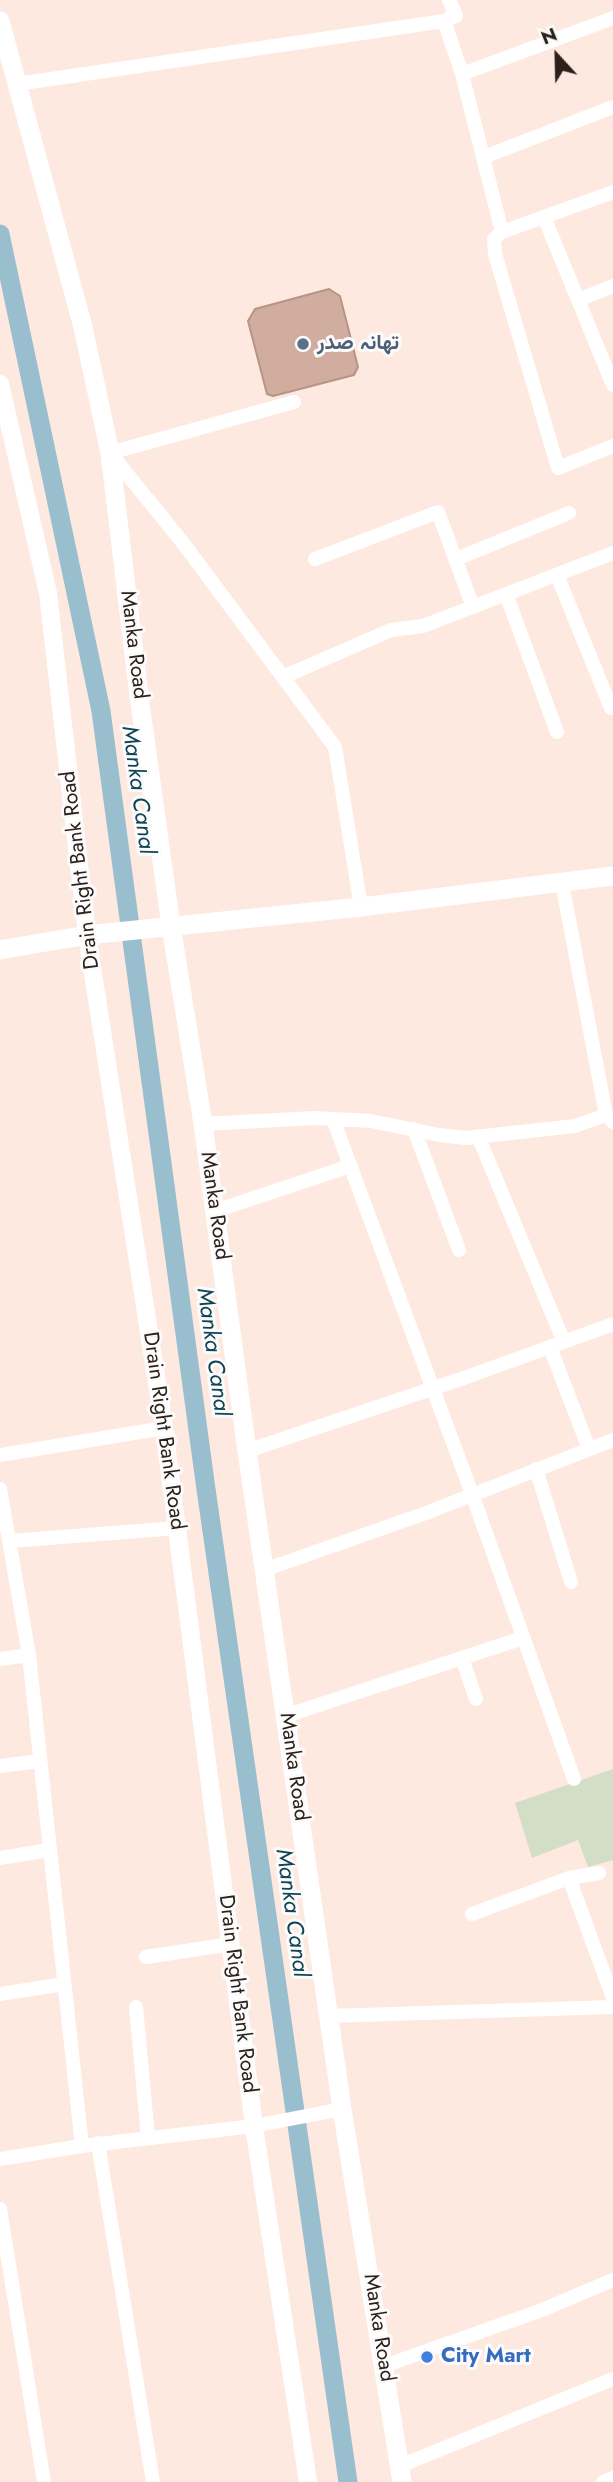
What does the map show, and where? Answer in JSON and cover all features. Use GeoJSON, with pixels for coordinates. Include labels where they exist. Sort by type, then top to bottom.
{"type":"FeatureCollection","features":[{"type":"Feature","properties":{"kind":"main road","name":"Manka Road"},"geometry":{"type":"LineString","coordinates":[[0,21],[83,327],[110,453],[139,696],[171,926],[203,1124],[328,2017],[401,2474]]}},
{"type":"Feature","properties":{"kind":"main road"},"geometry":{"type":"LineString","coordinates":[[0,950],[87,935],[361,908],[613,876]]}},
{"type":"Feature","properties":{"kind":"street"},"geometry":{"type":"LineString","coordinates":[[17,84],[444,22],[456,16],[449,0]]}},
{"type":"Feature","properties":{"kind":"street"},"geometry":{"type":"LineString","coordinates":[[462,74],[613,18]]}},
{"type":"Feature","properties":{"kind":"street"},"geometry":{"type":"LineString","coordinates":[[444,22],[462,74],[502,232]]}},
{"type":"Feature","properties":{"kind":"street"},"geometry":{"type":"LineString","coordinates":[[484,157],[613,107]]}},
{"type":"Feature","properties":{"kind":"street"},"geometry":{"type":"LineString","coordinates":[[613,192],[502,232],[494,239],[495,254],[558,468],[613,446]]}},
{"type":"Feature","properties":{"kind":"street"},"geometry":{"type":"LineString","coordinates":[[544,217],[613,385]]}},
{"type":"Feature","properties":{"kind":"street"},"geometry":{"type":"LineString","coordinates":[[578,300],[613,286]]}},
{"type":"Feature","properties":{"kind":"street","name":"Drain Right Bank Road"},"geometry":{"type":"LineString","coordinates":[[0,384],[48,593],[87,935],[164,1427],[254,2126],[308,2482]]}},
{"type":"Feature","properties":{"kind":"street"},"geometry":{"type":"LineString","coordinates":[[293,402],[110,453],[183,543],[335,747],[361,908]]}},
{"type":"Feature","properties":{"kind":"street"},"geometry":{"type":"LineString","coordinates":[[315,559],[438,512],[473,607]]}},
{"type":"Feature","properties":{"kind":"street"},"geometry":{"type":"LineString","coordinates":[[456,559],[569,513]]}},
{"type":"Feature","properties":{"kind":"street"},"geometry":{"type":"LineString","coordinates":[[283,677],[391,630],[423,626],[613,553]]}},
{"type":"Feature","properties":{"kind":"street"},"geometry":{"type":"LineString","coordinates":[[557,575],[611,708]]}},
{"type":"Feature","properties":{"kind":"street"},"geometry":{"type":"LineString","coordinates":[[506,594],[557,732]]}},
{"type":"Feature","properties":{"kind":"street"},"geometry":{"type":"LineString","coordinates":[[203,1124],[333,1119],[371,1121],[439,1135],[478,1136],[575,1126],[609,1119],[562,883]]}},
{"type":"Feature","properties":{"kind":"street"},"geometry":{"type":"LineString","coordinates":[[333,1119],[574,1779]]}},
{"type":"Feature","properties":{"kind":"street"},"geometry":{"type":"LineString","coordinates":[[414,1129],[458,1250]]}},
{"type":"Feature","properties":{"kind":"street"},"geometry":{"type":"LineString","coordinates":[[478,1136],[557,1345],[589,1449]]}},
{"type":"Feature","properties":{"kind":"street"},"geometry":{"type":"LineString","coordinates":[[215,1211],[350,1166]]}},
{"type":"Feature","properties":{"kind":"street"},"geometry":{"type":"LineString","coordinates":[[247,1451],[613,1324]]}},
{"type":"Feature","properties":{"kind":"street"},"geometry":{"type":"LineString","coordinates":[[0,1455],[164,1427]]}},
{"type":"Feature","properties":{"kind":"street"},"geometry":{"type":"LineString","coordinates":[[264,1570],[613,1440]]}},
{"type":"Feature","properties":{"kind":"street"},"geometry":{"type":"LineString","coordinates":[[536,1469],[571,1582]]}},
{"type":"Feature","properties":{"kind":"street"},"geometry":{"type":"LineString","coordinates":[[0,1489],[7,1547],[29,1655],[82,2146]]}},
{"type":"Feature","properties":{"kind":"street"},"geometry":{"type":"LineString","coordinates":[[7,1547],[177,1528]]}},
{"type":"Feature","properties":{"kind":"street"},"geometry":{"type":"LineString","coordinates":[[285,1716],[523,1638]]}},
{"type":"Feature","properties":{"kind":"street"},"geometry":{"type":"LineString","coordinates":[[0,1659],[29,1655]]}},
{"type":"Feature","properties":{"kind":"street"},"geometry":{"type":"LineString","coordinates":[[462,1658],[476,1699]]}},
{"type":"Feature","properties":{"kind":"street"},"geometry":{"type":"LineString","coordinates":[[0,1766],[40,1761]]}},
{"type":"Feature","properties":{"kind":"street"},"geometry":{"type":"LineString","coordinates":[[0,1858],[49,1850]]}},
{"type":"Feature","properties":{"kind":"street"},"geometry":{"type":"LineString","coordinates":[[472,1914],[569,1878],[599,1873]]}},
{"type":"Feature","properties":{"kind":"street"},"geometry":{"type":"LineString","coordinates":[[569,1878],[613,1998]]}},
{"type":"Feature","properties":{"kind":"street"},"geometry":{"type":"LineString","coordinates":[[145,1957],[230,1944]]}},
{"type":"Feature","properties":{"kind":"street"},"geometry":{"type":"LineString","coordinates":[[0,1994],[64,1984]]}},
{"type":"Feature","properties":{"kind":"street"},"geometry":{"type":"LineString","coordinates":[[136,2007],[148,2138]]}},
{"type":"Feature","properties":{"kind":"street"},"geometry":{"type":"LineString","coordinates":[[328,2017],[613,2007]]}},
{"type":"Feature","properties":{"kind":"street"},"geometry":{"type":"LineString","coordinates":[[0,2159],[98,2143],[254,2126],[342,2109]]}},
{"type":"Feature","properties":{"kind":"street"},"geometry":{"type":"LineString","coordinates":[[98,2143],[153,2482]]}},
{"type":"Feature","properties":{"kind":"street"},"geometry":{"type":"LineString","coordinates":[[0,2209],[44,2482]]}},
{"type":"Feature","properties":{"kind":"street"},"geometry":{"type":"LineString","coordinates":[[384,2366],[542,2310],[613,2280]]}},
{"type":"Feature","properties":{"kind":"street"},"geometry":{"type":"LineString","coordinates":[[401,2474],[613,2379]]}},
{"type":"Feature","properties":{"kind":"street"},"geometry":{"type":"LineString","coordinates":[[603,2482],[613,2478]]}},
{"type":"Feature","properties":{"kind":"green space"},"geometry":{"type":"Polygon","coordinates":[[[613,1769],[613,1860],[588,1867],[578,1840],[532,1858],[515,1803],[613,1769]]]}},
{"type":"Feature","properties":{"kind":"building","name":"تھانہ صدر"},"geometry":{"type":"Polygon","coordinates":[[[329,289],[340,296],[358,367],[354,375],[273,396],[267,394],[248,321],[255,309],[329,289]]]}},
{"type":"Feature","properties":{"kind":"waterway","name":"Manka Canal"},"geometry":{"type":"LineString","coordinates":[[0,234],[101,711],[205,1482],[348,2482]]}},
{"type":"Feature","properties":{"kind":"place","name":"تھانہ صدر"},"geometry":{"type":"Point","coordinates":[303,344]}},
{"type":"Feature","properties":{"kind":"place","name":"City Mart"},"geometry":{"type":"Point","coordinates":[427,2357]}}]}
